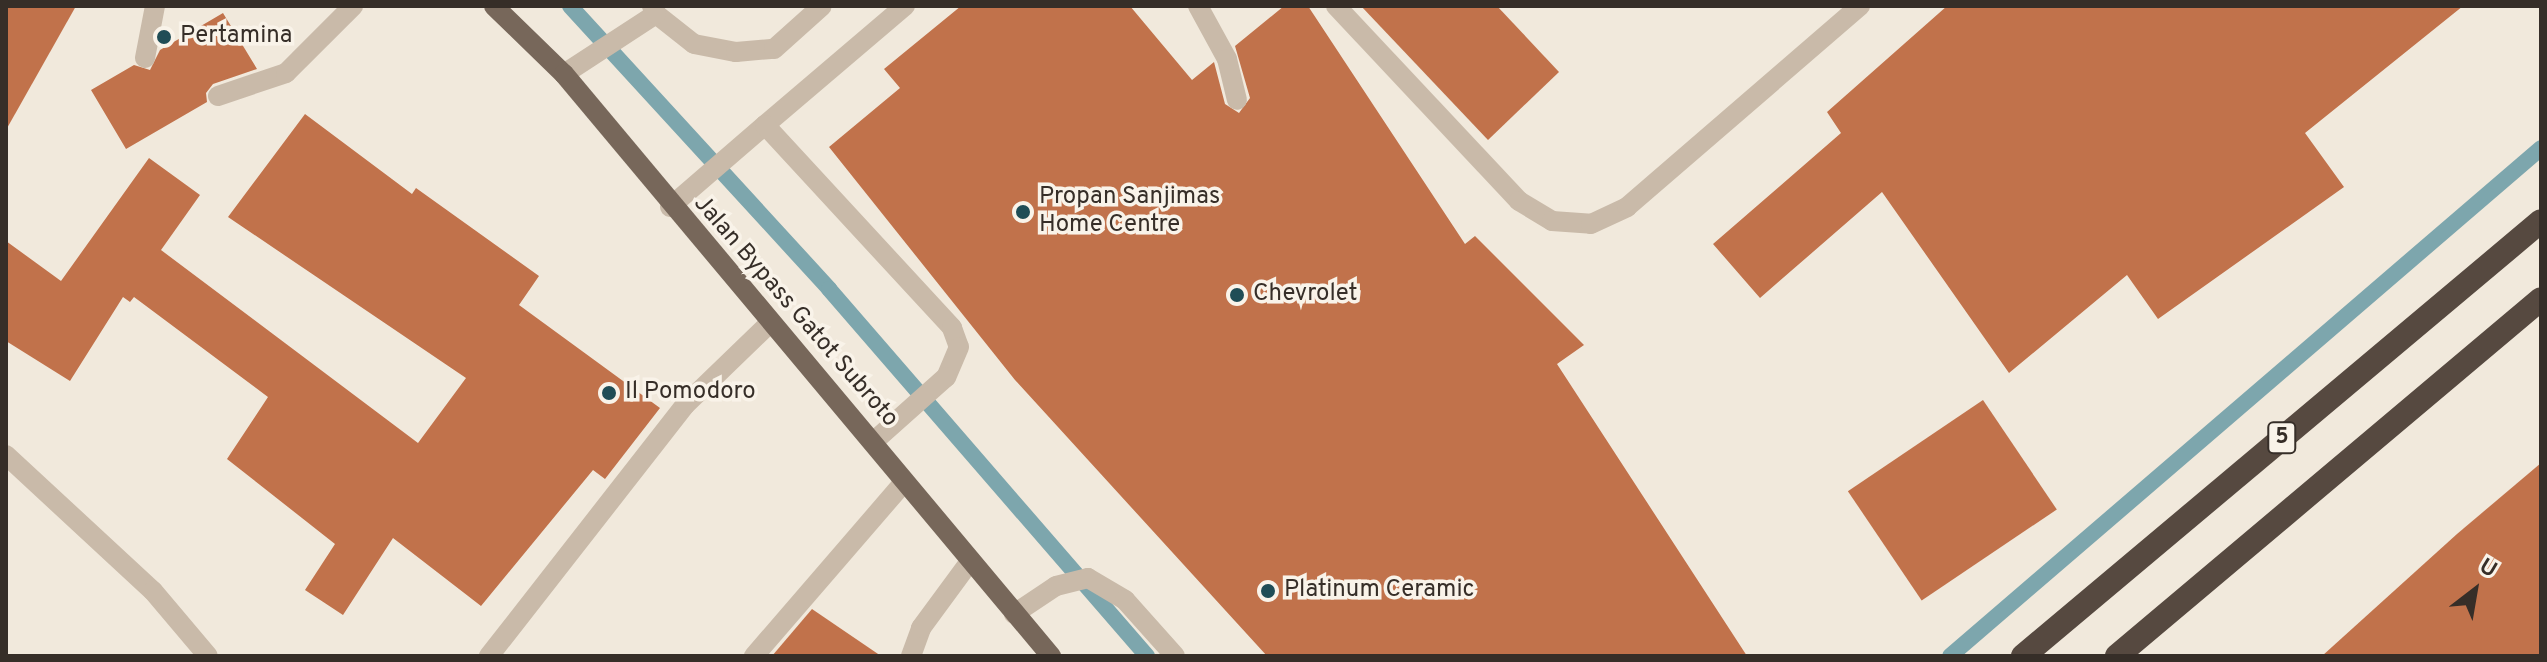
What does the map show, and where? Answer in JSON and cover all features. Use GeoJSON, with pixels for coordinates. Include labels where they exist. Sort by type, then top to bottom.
{"type":"FeatureCollection","features":[{"type":"Feature","properties":{"kind":"highway","name":"5"},"geometry":{"type":"LineString","coordinates":[[2023,656],[2541,221]]}},
{"type":"Feature","properties":{"kind":"highway"},"geometry":{"type":"LineString","coordinates":[[2117,656],[2541,299]]}},
{"type":"Feature","properties":{"kind":"main road","name":"Jalan Bypass Gatot Subroto"},"geometry":{"type":"LineString","coordinates":[[494,6],[564,74],[670,207],[873,442],[1051,656]]}},
{"type":"Feature","properties":{"kind":"street"},"geometry":{"type":"LineString","coordinates":[[145,58],[155,6]]}},
{"type":"Feature","properties":{"kind":"street"},"geometry":{"type":"LineString","coordinates":[[218,96],[286,73],[353,6]]}},
{"type":"Feature","properties":{"kind":"street"},"geometry":{"type":"LineString","coordinates":[[564,74],[654,10],[694,44],[736,52],[774,49],[822,6]]}},
{"type":"Feature","properties":{"kind":"street"},"geometry":{"type":"LineString","coordinates":[[670,207],[905,6]]}},
{"type":"Feature","properties":{"kind":"street"},"geometry":{"type":"LineString","coordinates":[[1198,6],[1227,59],[1237,100]]}},
{"type":"Feature","properties":{"kind":"street"},"geometry":{"type":"LineString","coordinates":[[1336,6],[1519,201],[1552,221],[1591,224],[1627,207],[1860,6]]}},
{"type":"Feature","properties":{"kind":"street"},"geometry":{"type":"LineString","coordinates":[[765,125],[952,328],[959,347],[946,377],[873,442]]}},
{"type":"Feature","properties":{"kind":"street"},"geometry":{"type":"LineString","coordinates":[[489,656],[685,405],[770,323]]}},
{"type":"Feature","properties":{"kind":"street"},"geometry":{"type":"LineString","coordinates":[[6,455],[153,591],[208,656]]}},
{"type":"Feature","properties":{"kind":"street"},"geometry":{"type":"LineString","coordinates":[[754,656],[904,482]]}},
{"type":"Feature","properties":{"kind":"street"},"geometry":{"type":"LineString","coordinates":[[911,656],[921,628],[971,560]]}},
{"type":"Feature","properties":{"kind":"street"},"geometry":{"type":"LineString","coordinates":[[1014,614],[1056,586],[1088,578],[1125,600],[1175,656]]}},
{"type":"Feature","properties":{"kind":"building"},"geometry":{"type":"Polygon","coordinates":[[[6,6],[76,6],[6,130],[6,6]]]}},
{"type":"Feature","properties":{"kind":"building"},"geometry":{"type":"Polygon","coordinates":[[[961,6],[1130,6],[1192,80],[1214,62],[1225,104],[1239,113],[1250,98],[1235,46],[1284,6],[1308,6],[1465,244],[1475,236],[1584,345],[1557,364],[1747,656],[1267,656],[1015,380],[829,147],[900,88],[884,69],[961,6]]]}},
{"type":"Feature","properties":{"kind":"building"},"geometry":{"type":"Polygon","coordinates":[[[1361,6],[1497,6],[1559,72],[1488,140],[1361,6]]]}},
{"type":"Feature","properties":{"kind":"building"},"geometry":{"type":"Polygon","coordinates":[[[1947,6],[2463,6],[2305,133],[2344,187],[2158,319],[2127,275],[2009,373],[1882,192],[1760,298],[1713,244],[1841,133],[1827,112],[1947,6]]]}},
{"type":"Feature","properties":{"kind":"building"},"geometry":{"type":"Polygon","coordinates":[[[223,13],[257,69],[213,84],[206,93],[207,102],[126,149],[91,90],[134,65],[150,70],[160,50],[223,13]]]}},
{"type":"Feature","properties":{"kind":"building"},"geometry":{"type":"Polygon","coordinates":[[[305,114],[412,194],[416,188],[539,276],[519,305],[660,408],[605,479],[593,470],[481,606],[393,538],[343,615],[305,590],[335,544],[227,459],[268,397],[134,297],[130,302],[123,297],[70,381],[6,341],[6,241],[61,281],[149,158],[200,195],[161,250],[418,443],[466,378],[228,217],[305,114]]]}},
{"type":"Feature","properties":{"kind":"building"},"geometry":{"type":"Polygon","coordinates":[[[1983,400],[2057,509],[1922,601],[1848,491],[1983,400]]]}},
{"type":"Feature","properties":{"kind":"building"},"geometry":{"type":"Polygon","coordinates":[[[2541,463],[2541,656],[2322,656],[2457,534],[2541,463]]]}},
{"type":"Feature","properties":{"kind":"building"},"geometry":{"type":"Polygon","coordinates":[[[812,609],[881,656],[772,656],[812,609]]]}},
{"type":"Feature","properties":{"kind":"waterway"},"geometry":{"type":"LineString","coordinates":[[570,6],[829,289],[1147,656]]}},
{"type":"Feature","properties":{"kind":"waterway"},"geometry":{"type":"LineString","coordinates":[[1950,656],[2541,148]]}},
{"type":"Feature","properties":{"kind":"place","name":"Pertamina"},"geometry":{"type":"Point","coordinates":[164,37]}},
{"type":"Feature","properties":{"kind":"place","name":"Propan Sanjimas Home Centre"},"geometry":{"type":"Point","coordinates":[1023,212]}},
{"type":"Feature","properties":{"kind":"place","name":"Chevrolet"},"geometry":{"type":"Point","coordinates":[1237,295]}},
{"type":"Feature","properties":{"kind":"place","name":"Il Pomodoro"},"geometry":{"type":"Point","coordinates":[609,393]}},
{"type":"Feature","properties":{"kind":"place","name":"Platinum Ceramic"},"geometry":{"type":"Point","coordinates":[1268,591]}}]}
